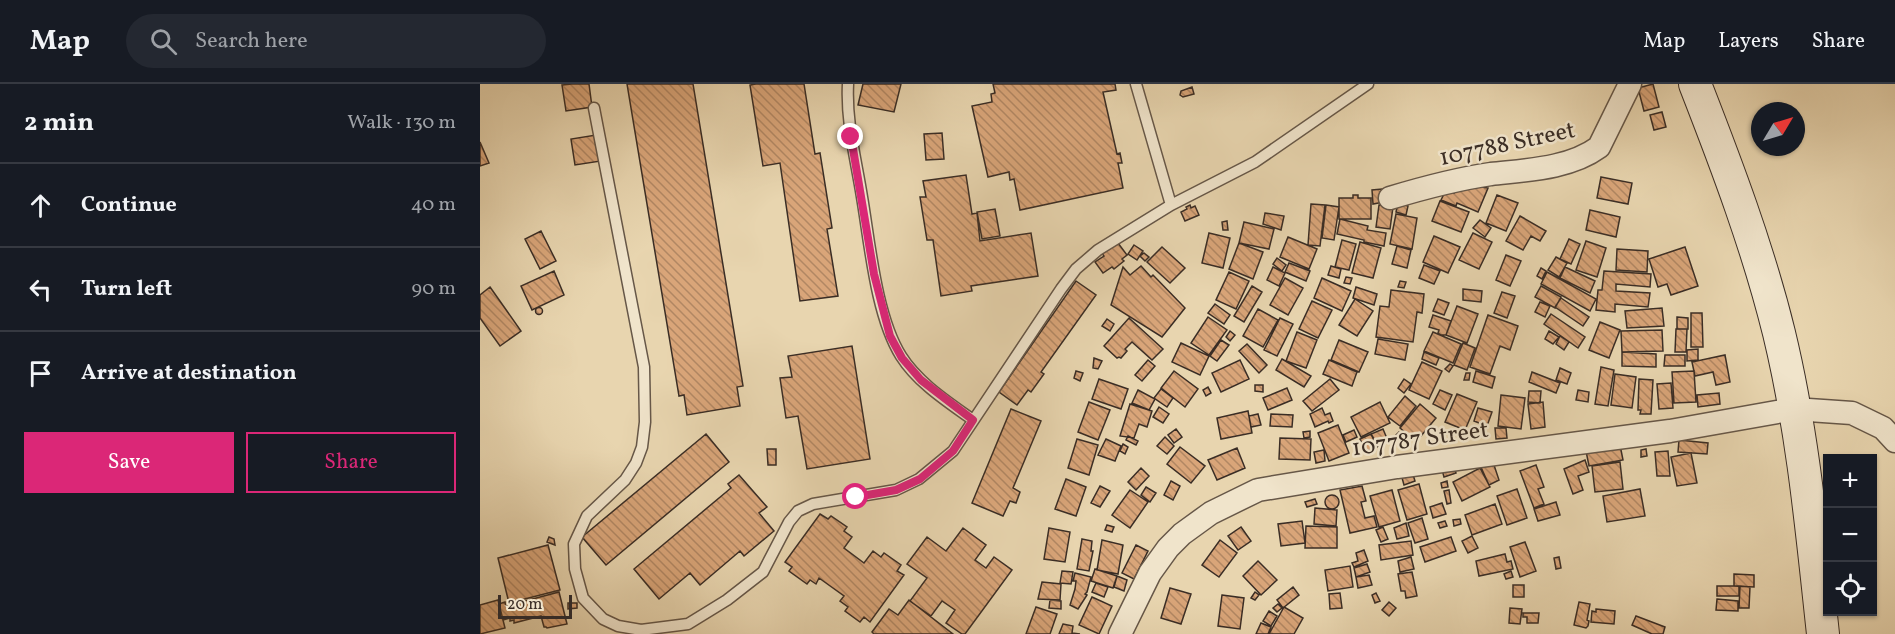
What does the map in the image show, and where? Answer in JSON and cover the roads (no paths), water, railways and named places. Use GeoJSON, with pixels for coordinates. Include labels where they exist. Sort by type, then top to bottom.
{"type":"FeatureCollection","features":[{"type":"Feature","properties":{"kind":"street","name":"107788 Street"},"geometry":{"type":"LineString","coordinates":[[1390,198],[1471,178],[1554,165],[1592,153],[1599,147],[1630,84]]}},
{"type":"Feature","properties":{"kind":"street"},"geometry":{"type":"LineString","coordinates":[[1695,84],[1758,256],[1779,334],[1810,508],[1823,634]]}},
{"type":"Feature","properties":{"kind":"street","name":"107787 Street"},"geometry":{"type":"LineString","coordinates":[[1120,634],[1150,573],[1168,548],[1182,534],[1211,513],[1258,490],[1397,467],[1670,431],[1794,409],[1852,413],[1891,427]]}},
{"type":"Feature","properties":{"kind":"lane"},"geometry":{"type":"LineString","coordinates":[[848,84],[851,137],[874,274],[890,336],[902,358],[921,380],[973,420]]}},
{"type":"Feature","properties":{"kind":"lane"},"geometry":{"type":"LineString","coordinates":[[1136,84],[1171,206]]}},
{"type":"Feature","properties":{"kind":"lane"},"geometry":{"type":"LineString","coordinates":[[594,108],[644,367],[645,422],[642,447],[636,464],[625,480],[587,516],[574,544],[575,569],[583,598],[603,619],[618,626],[641,630],[688,624],[727,600],[763,572],[789,522],[798,512],[813,504],[896,490],[920,479],[953,451],[1045,311],[1077,269],[1098,250],[1171,206],[1255,162],[1368,84]]}}]}
